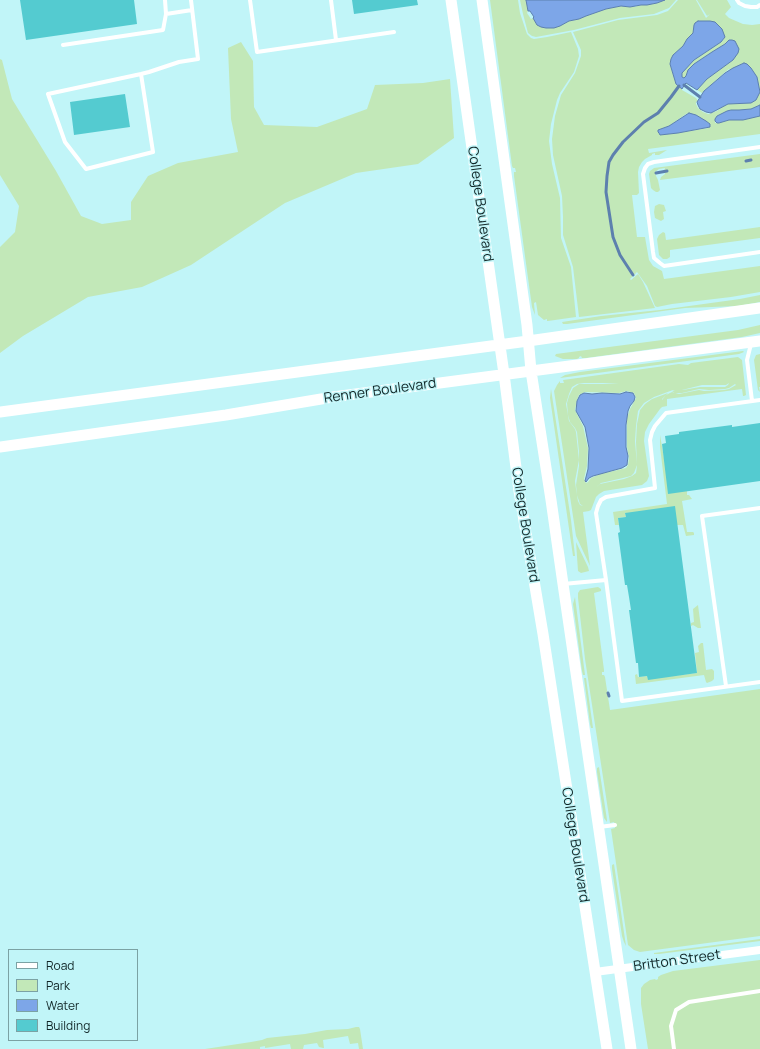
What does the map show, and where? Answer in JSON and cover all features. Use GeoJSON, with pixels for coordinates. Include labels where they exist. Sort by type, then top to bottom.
{"type":"FeatureCollection","features":[{"type":"Feature","properties":{"kind":"main road","name":"College Boulevard"},"geometry":{"type":"LineString","coordinates":[[451,0],[500,344],[519,491],[543,634],[606,1049]]}},
{"type":"Feature","properties":{"kind":"main road","name":"College Boulevard"},"geometry":{"type":"LineString","coordinates":[[482,0],[527,325],[531,371],[631,1049]]}},
{"type":"Feature","properties":{"kind":"main road"},"geometry":{"type":"LineString","coordinates":[[0,412],[528,341],[760,308]]}},
{"type":"Feature","properties":{"kind":"main road","name":"Renner Boulevard"},"geometry":{"type":"LineString","coordinates":[[0,448],[226,416],[333,397],[756,342]]}},
{"type":"Feature","properties":{"kind":"street","name":"Britton Street"},"geometry":{"type":"LineString","coordinates":[[595,972],[760,950]]}},
{"type":"Feature","properties":{"kind":"lane"},"geometry":{"type":"LineString","coordinates":[[63,45],[163,30],[166,14],[165,0]]}},
{"type":"Feature","properties":{"kind":"lane"},"geometry":{"type":"LineString","coordinates":[[141,74],[153,152],[86,169],[65,142],[48,94],[141,74],[179,62],[198,59],[191,0]]}},
{"type":"Feature","properties":{"kind":"lane"},"geometry":{"type":"LineString","coordinates":[[250,0],[257,52],[394,32]]}},
{"type":"Feature","properties":{"kind":"lane"},"geometry":{"type":"LineString","coordinates":[[331,0],[336,40]]}},
{"type":"Feature","properties":{"kind":"lane"},"geometry":{"type":"LineString","coordinates":[[737,0],[745,6],[757,7],[760,5]]}},
{"type":"Feature","properties":{"kind":"lane"},"geometry":{"type":"LineString","coordinates":[[166,14],[192,10]]}},
{"type":"Feature","properties":{"kind":"lane"},"geometry":{"type":"LineString","coordinates":[[760,147],[654,162],[648,164],[644,168],[643,174],[654,258],[664,266],[760,252]]}},
{"type":"Feature","properties":{"kind":"lane"},"geometry":{"type":"LineString","coordinates":[[752,401],[747,360],[756,342]]}},
{"type":"Feature","properties":{"kind":"lane"},"geometry":{"type":"LineString","coordinates":[[760,400],[666,413],[655,426],[650,440],[655,488],[606,497],[601,500],[596,513],[622,701],[760,682]]}},
{"type":"Feature","properties":{"kind":"lane"},"geometry":{"type":"LineString","coordinates":[[726,686],[702,516],[760,508]]}},
{"type":"Feature","properties":{"kind":"lane"},"geometry":{"type":"LineString","coordinates":[[563,584],[606,580]]}},
{"type":"Feature","properties":{"kind":"lane"},"geometry":{"type":"LineString","coordinates":[[598,827],[615,825]]}},
{"type":"Feature","properties":{"kind":"lane"},"geometry":{"type":"LineString","coordinates":[[674,1049],[671,1026],[676,1010],[689,1002],[760,991]]}},
{"type":"Feature","properties":{"kind":"green space"},"geometry":{"type":"Polygon","coordinates":[[[490,0],[518,0],[520,13],[527,34],[531,38],[534,39],[571,32],[578,49],[579,56],[574,72],[557,100],[551,124],[549,141],[552,164],[560,198],[561,238],[571,267],[576,317],[547,321],[547,319],[544,320],[538,315],[536,302],[534,303],[535,315],[532,307],[514,176],[514,172],[516,172],[515,168],[512,166],[490,0]]]}},
{"type":"Feature","properties":{"kind":"green space"},"geometry":{"type":"Polygon","coordinates":[[[520,0],[526,0],[527,13],[537,24],[560,26],[569,21],[606,9],[621,6],[634,7],[665,0],[676,0],[669,8],[654,14],[620,18],[574,30],[536,37],[528,33],[520,0]]]}},
{"type":"Feature","properties":{"kind":"green space"},"geometry":{"type":"Polygon","coordinates":[[[678,0],[696,0],[706,18],[710,14],[707,16],[697,0],[727,0],[731,7],[725,14],[729,18],[743,24],[760,24],[760,92],[760,105],[751,109],[727,111],[717,116],[715,123],[729,120],[743,120],[760,116],[760,134],[648,149],[649,153],[667,150],[659,155],[655,155],[655,153],[652,154],[642,162],[639,167],[639,193],[637,195],[632,195],[637,237],[645,237],[649,260],[653,266],[662,271],[664,279],[760,266],[760,292],[657,307],[655,306],[647,286],[637,272],[630,279],[631,280],[638,274],[655,308],[579,317],[573,267],[563,235],[562,196],[553,155],[552,139],[555,116],[561,95],[575,73],[581,56],[581,50],[573,32],[618,20],[657,15],[668,11],[678,0]],[[698,21],[694,25],[693,33],[683,46],[673,55],[670,64],[676,84],[682,90],[696,98],[698,101],[696,104],[698,108],[708,114],[717,111],[728,104],[751,103],[760,92],[757,77],[751,68],[744,63],[730,70],[729,69],[702,93],[697,90],[707,79],[733,60],[729,40],[694,64],[688,70],[686,76],[684,78],[682,77],[682,73],[694,60],[724,39],[710,21],[698,21]],[[689,113],[669,126],[658,130],[660,135],[708,128],[710,124],[696,115],[689,113]]]}},
{"type":"Feature","properties":{"kind":"green space"},"geometry":{"type":"Polygon","coordinates":[[[241,42],[253,61],[254,107],[264,125],[317,127],[367,109],[375,85],[423,83],[450,79],[454,138],[418,164],[356,173],[285,203],[191,265],[142,287],[88,297],[23,336],[0,353],[0,247],[15,232],[19,206],[0,175],[0,59],[2,60],[12,99],[56,171],[81,216],[102,224],[131,220],[131,202],[148,176],[178,163],[238,152],[231,119],[228,48],[241,42]]]}},
{"type":"Feature","properties":{"kind":"green space"},"geometry":{"type":"Polygon","coordinates":[[[760,154],[760,167],[660,180],[665,174],[665,168],[659,169],[655,172],[660,190],[656,192],[651,188],[649,174],[654,168],[760,154]]]}},
{"type":"Feature","properties":{"kind":"green space"},"geometry":{"type":"Polygon","coordinates":[[[659,204],[664,205],[666,211],[663,212],[664,219],[661,221],[655,218],[654,212],[655,206],[659,204]]]}},
{"type":"Feature","properties":{"kind":"green space"},"geometry":{"type":"Polygon","coordinates":[[[760,227],[760,238],[670,250],[670,257],[667,259],[663,259],[659,255],[657,239],[663,232],[665,233],[666,240],[760,227]]]}},
{"type":"Feature","properties":{"kind":"green space"},"geometry":{"type":"Polygon","coordinates":[[[760,295],[760,302],[738,306],[685,308],[567,324],[563,324],[562,322],[601,316],[660,310],[760,295]]]}},
{"type":"Feature","properties":{"kind":"green space"},"geometry":{"type":"Polygon","coordinates":[[[760,325],[760,333],[742,337],[586,358],[582,358],[581,356],[577,359],[563,359],[555,356],[556,354],[738,330],[760,325]]]}},
{"type":"Feature","properties":{"kind":"green space"},"geometry":{"type":"Polygon","coordinates":[[[744,352],[739,354],[560,378],[565,375],[580,372],[744,352]]]}},
{"type":"Feature","properties":{"kind":"green space"},"geometry":{"type":"Polygon","coordinates":[[[760,354],[760,392],[758,390],[754,360],[756,355],[760,354]]]}},
{"type":"Feature","properties":{"kind":"green space"},"geometry":{"type":"Polygon","coordinates":[[[738,357],[742,360],[746,395],[743,396],[742,389],[667,399],[667,406],[660,409],[645,432],[644,441],[649,476],[647,481],[642,485],[604,491],[596,497],[591,510],[583,512],[590,566],[576,536],[554,391],[560,381],[560,383],[564,383],[563,380],[679,364],[688,365],[691,363],[738,357]],[[584,383],[577,384],[572,387],[566,404],[569,421],[576,432],[579,460],[577,432],[570,422],[567,403],[573,388],[579,384],[619,384],[584,383]],[[729,383],[726,385],[702,385],[682,390],[700,387],[725,387],[729,383]],[[735,384],[725,389],[699,389],[676,393],[679,394],[699,390],[724,390],[736,385],[735,384]],[[673,390],[654,397],[644,403],[638,411],[635,441],[637,464],[637,424],[640,410],[652,399],[668,393],[666,395],[672,392],[675,393],[672,391],[675,390],[673,390]],[[627,391],[619,393],[585,392],[579,395],[575,410],[583,426],[588,448],[587,466],[584,479],[586,483],[591,478],[600,474],[626,468],[628,465],[627,418],[636,398],[634,393],[627,391]],[[579,460],[575,481],[577,495],[576,485],[579,460]],[[637,465],[631,476],[601,483],[595,488],[600,484],[632,476],[636,473],[637,465]]]}},
{"type":"Feature","properties":{"kind":"green space"},"geometry":{"type":"Polygon","coordinates":[[[551,389],[575,556],[573,556],[550,398],[551,389]]]}},
{"type":"Feature","properties":{"kind":"green space"},"geometry":{"type":"Polygon","coordinates":[[[660,435],[664,458],[687,491],[687,495],[689,495],[692,499],[682,501],[687,532],[693,532],[694,535],[686,536],[683,525],[677,525],[625,513],[626,517],[618,518],[619,525],[615,525],[613,512],[667,504],[660,447],[660,435]]]}},
{"type":"Feature","properties":{"kind":"green space"},"geometry":{"type":"Polygon","coordinates":[[[576,542],[589,571],[581,573],[578,571],[576,542]]]}},
{"type":"Feature","properties":{"kind":"green space"},"geometry":{"type":"Polygon","coordinates":[[[598,587],[601,591],[594,593],[604,670],[602,675],[605,677],[610,710],[760,689],[760,936],[640,952],[634,950],[628,945],[611,829],[615,828],[615,825],[614,822],[610,823],[585,659],[578,598],[578,593],[580,590],[598,587]]]}},
{"type":"Feature","properties":{"kind":"green space"},"geometry":{"type":"Polygon","coordinates":[[[575,597],[585,675],[583,675],[582,671],[573,604],[575,597]]]}},
{"type":"Feature","properties":{"kind":"green space"},"geometry":{"type":"Polygon","coordinates":[[[698,605],[701,628],[693,625],[691,626],[691,623],[694,622],[693,609],[698,605]]]}},
{"type":"Feature","properties":{"kind":"green space"},"geometry":{"type":"Polygon","coordinates":[[[703,643],[706,670],[712,669],[714,671],[714,679],[712,681],[707,683],[704,675],[636,684],[635,675],[637,674],[638,677],[647,676],[648,679],[697,673],[695,653],[699,652],[698,646],[703,643]]]}},
{"type":"Feature","properties":{"kind":"green space"},"geometry":{"type":"Polygon","coordinates":[[[584,678],[586,678],[593,728],[591,728],[590,724],[584,678]]]}},
{"type":"Feature","properties":{"kind":"green space"},"geometry":{"type":"Polygon","coordinates":[[[599,767],[607,822],[604,818],[597,772],[597,768],[599,767]]]}},
{"type":"Feature","properties":{"kind":"green space"},"geometry":{"type":"Polygon","coordinates":[[[614,864],[626,946],[622,936],[612,869],[612,865],[614,864]]]}},
{"type":"Feature","properties":{"kind":"green space"},"geometry":{"type":"Polygon","coordinates":[[[760,939],[760,941],[654,954],[654,953],[760,939]]]}},
{"type":"Feature","properties":{"kind":"green space"},"geometry":{"type":"Polygon","coordinates":[[[760,960],[760,1049],[648,1049],[641,1004],[641,988],[644,984],[650,980],[658,979],[661,975],[673,971],[760,960]]]}},
{"type":"Feature","properties":{"kind":"green space"},"geometry":{"type":"Polygon","coordinates":[[[359,1027],[360,1029],[363,1049],[359,1049],[358,1043],[350,1044],[348,1036],[323,1040],[324,1048],[319,1047],[317,1043],[304,1045],[303,1049],[291,1049],[290,1044],[265,1048],[265,1046],[260,1047],[260,1049],[205,1049],[267,1038],[359,1027]]]}},
{"type":"Feature","properties":{"kind":"water"},"geometry":{"type":"Polygon","coordinates":[[[526,0],[665,0],[647,5],[630,7],[621,6],[606,9],[569,21],[554,28],[546,28],[537,25],[533,18],[534,17],[530,11],[528,11],[526,0]]]}},
{"type":"Feature","properties":{"kind":"water"},"geometry":{"type":"Polygon","coordinates":[[[698,21],[715,22],[722,29],[725,37],[721,42],[694,60],[682,73],[682,77],[684,78],[686,76],[688,70],[694,64],[729,40],[735,41],[739,49],[733,60],[707,79],[697,90],[686,83],[682,89],[676,84],[670,64],[671,59],[693,33],[694,25],[698,21]]]}},
{"type":"Feature","properties":{"kind":"water"},"geometry":{"type":"Polygon","coordinates":[[[744,63],[751,68],[757,77],[760,92],[756,100],[751,103],[728,104],[711,113],[700,109],[697,102],[704,91],[725,73],[744,63]]]}},
{"type":"Feature","properties":{"kind":"water"},"geometry":{"type":"Polygon","coordinates":[[[760,105],[760,116],[743,120],[729,120],[719,123],[715,121],[717,116],[727,111],[751,109],[760,105]]]}},
{"type":"Feature","properties":{"kind":"water"},"geometry":{"type":"Polygon","coordinates":[[[689,113],[706,121],[710,124],[710,127],[660,135],[658,130],[669,126],[689,113]]]}},
{"type":"Feature","properties":{"kind":"water"},"geometry":{"type":"Polygon","coordinates":[[[626,392],[633,393],[635,397],[628,411],[626,425],[626,447],[628,456],[627,465],[622,468],[593,476],[586,482],[589,448],[585,427],[576,411],[577,401],[580,395],[584,393],[620,394],[626,392]]]}},
{"type":"Feature","properties":{"kind":"building"},"geometry":{"type":"Polygon","coordinates":[[[20,0],[134,0],[137,24],[26,40],[20,0]]]}},
{"type":"Feature","properties":{"kind":"building"},"geometry":{"type":"Polygon","coordinates":[[[352,0],[417,0],[418,5],[354,14],[352,0]]]}},
{"type":"Feature","properties":{"kind":"building"},"geometry":{"type":"Polygon","coordinates":[[[125,94],[130,127],[74,135],[70,102],[125,94]]]}},
{"type":"Feature","properties":{"kind":"building"},"geometry":{"type":"Polygon","coordinates":[[[760,423],[760,481],[668,494],[662,444],[666,443],[665,436],[679,434],[679,432],[760,423]]]}},
{"type":"Feature","properties":{"kind":"building"},"geometry":{"type":"Polygon","coordinates":[[[675,506],[697,673],[648,680],[647,676],[639,677],[638,663],[636,663],[629,610],[631,610],[627,585],[625,585],[618,533],[620,532],[618,518],[626,517],[625,513],[675,506]]]}},
{"type":"Feature","properties":{"kind":"waterway"},"geometry":{"type":"LineString","coordinates":[[684,85],[700,97]]}},
{"type":"Feature","properties":{"kind":"waterway"},"geometry":{"type":"LineString","coordinates":[[633,275],[620,255],[613,237],[606,192],[609,162],[623,142],[644,122],[658,113],[679,86]]}},
{"type":"Feature","properties":{"kind":"waterway"},"geometry":{"type":"LineString","coordinates":[[746,161],[751,160]]}},
{"type":"Feature","properties":{"kind":"waterway"},"geometry":{"type":"LineString","coordinates":[[656,173],[667,171]]}}]}
